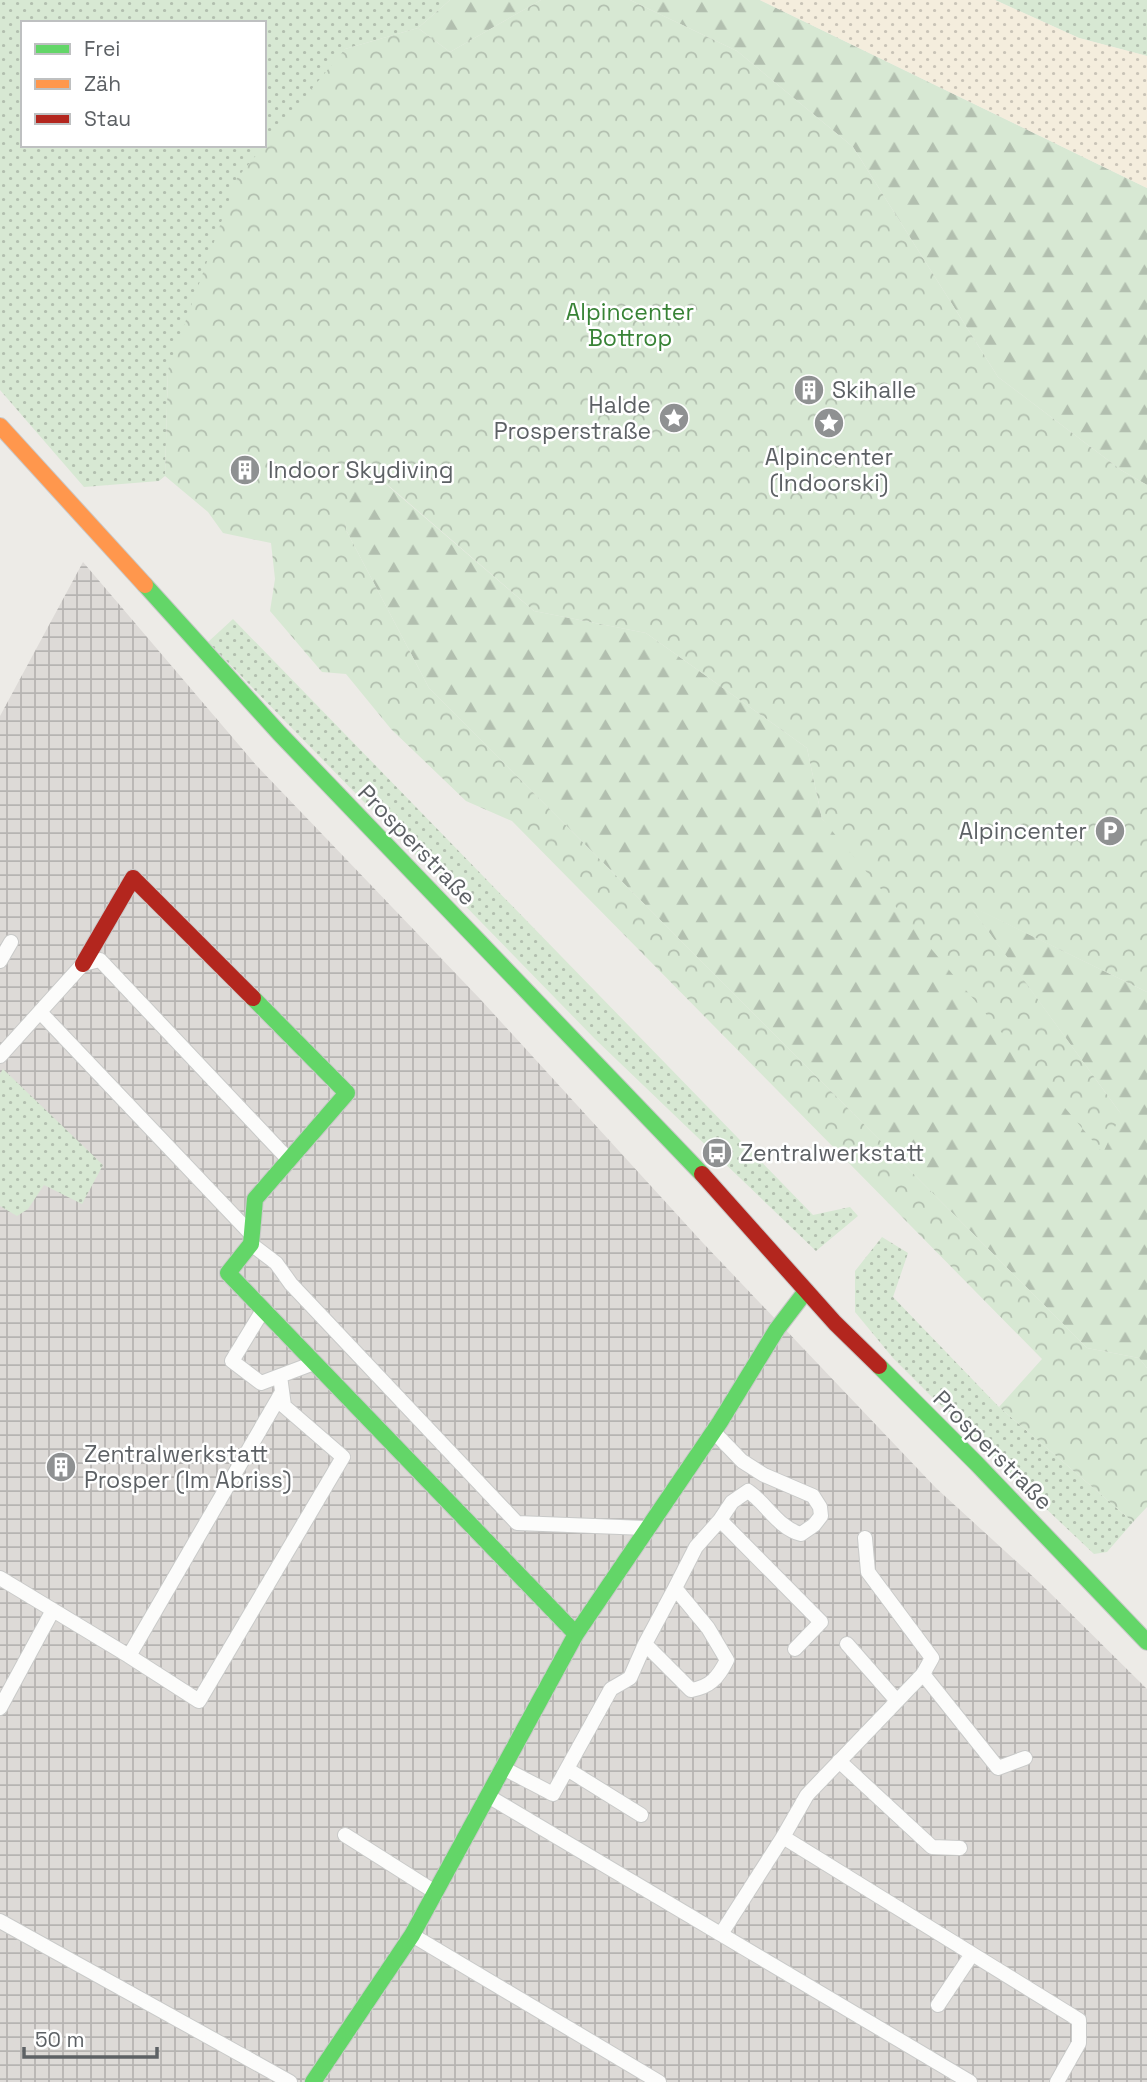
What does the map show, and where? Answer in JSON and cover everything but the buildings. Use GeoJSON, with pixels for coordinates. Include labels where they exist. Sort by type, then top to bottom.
{"type":"FeatureCollection","features":[{"type":"Feature","properties":{"kind":"street","name":"Prosperstraße"},"geometry":{"type":"LineString","coordinates":[[0,426],[279,733],[704,1176],[806,1291],[1147,1642]]}},
{"type":"Feature","properties":{"kind":"street"},"geometry":{"type":"LineString","coordinates":[[2,1050],[83,964],[133,878],[347,1093],[255,1199],[251,1240],[228,1273],[576,1634]]}},
{"type":"Feature","properties":{"kind":"street"},"geometry":{"type":"LineString","coordinates":[[0,961],[11,942]]}},
{"type":"Feature","properties":{"kind":"street"},"geometry":{"type":"LineString","coordinates":[[83,964],[100,960],[288,1159]]}},
{"type":"Feature","properties":{"kind":"street"},"geometry":{"type":"LineString","coordinates":[[40,1012],[517,1523],[646,1528]]}},
{"type":"Feature","properties":{"kind":"street"},"geometry":{"type":"LineString","coordinates":[[313,2082],[412,1935],[576,1634],[713,1431],[777,1329],[806,1291]]}},
{"type":"Feature","properties":{"kind":"street"},"geometry":{"type":"LineString","coordinates":[[263,1310],[232,1361],[261,1383],[314,1363]]}},
{"type":"Feature","properties":{"kind":"street"},"geometry":{"type":"LineString","coordinates":[[0,1578],[200,1701],[343,1457],[284,1406],[280,1376]]}},
{"type":"Feature","properties":{"kind":"street"},"geometry":{"type":"LineString","coordinates":[[129,1656],[282,1392]]}},
{"type":"Feature","properties":{"kind":"street"},"geometry":{"type":"LineString","coordinates":[[503,1768],[554,1794],[611,1689],[630,1678],[696,1547],[732,1502],[748,1491],[789,1531],[800,1534],[814,1525],[821,1516],[820,1507],[813,1496],[764,1475],[742,1461],[713,1431]]}},
{"type":"Feature","properties":{"kind":"street"},"geometry":{"type":"LineString","coordinates":[[720,1520],[821,1622],[795,1649]]}},
{"type":"Feature","properties":{"kind":"street"},"geometry":{"type":"LineString","coordinates":[[721,1934],[807,1795],[923,1674],[932,1658],[868,1572],[864,1538]]}},
{"type":"Feature","properties":{"kind":"street"},"geometry":{"type":"LineString","coordinates":[[645,1644],[691,1690],[707,1688],[721,1672],[727,1660],[708,1628],[675,1588]]}},
{"type":"Feature","properties":{"kind":"street"},"geometry":{"type":"LineString","coordinates":[[0,1708],[53,1610]]}},
{"type":"Feature","properties":{"kind":"street"},"geometry":{"type":"LineString","coordinates":[[847,1644],[897,1701]]}},
{"type":"Feature","properties":{"kind":"street"},"geometry":{"type":"LineString","coordinates":[[923,1674],[998,1768],[1025,1758]]}},
{"type":"Feature","properties":{"kind":"street"},"geometry":{"type":"LineString","coordinates":[[839,1761],[932,1847],[960,1848]]}},
{"type":"Feature","properties":{"kind":"street"},"geometry":{"type":"LineString","coordinates":[[567,1769],[641,1815]]}},
{"type":"Feature","properties":{"kind":"street"},"geometry":{"type":"LineString","coordinates":[[488,1796],[970,2082]]}},
{"type":"Feature","properties":{"kind":"street"},"geometry":{"type":"LineString","coordinates":[[345,1835],[435,1892]]}},
{"type":"Feature","properties":{"kind":"street"},"geometry":{"type":"LineString","coordinates":[[783,1837],[1079,2020],[1079,2043],[1057,2082]]}},
{"type":"Feature","properties":{"kind":"street"},"geometry":{"type":"LineString","coordinates":[[0,1921],[290,2082]]}},
{"type":"Feature","properties":{"kind":"street"},"geometry":{"type":"LineString","coordinates":[[412,1935],[659,2082]]}},
{"type":"Feature","properties":{"kind":"street"},"geometry":{"type":"LineString","coordinates":[[938,2005],[972,1954]]}},
{"type":"Feature","properties":{"kind":"shaded area"},"geometry":{"type":"Polygon","coordinates":[[[83,562],[256,765],[481,1000],[703,1243],[936,1488],[1040,1583],[1147,1689],[1147,2082],[0,2082],[0,716],[83,562]]]}},
{"type":"Feature","properties":{"kind":"green space"},"geometry":{"type":"Polygon","coordinates":[[[0,0],[450,0],[418,28],[345,49],[168,370],[165,476],[159,481],[84,487],[0,390],[0,0]]]}},
{"type":"Feature","properties":{"kind":"green space"},"geometry":{"type":"Polygon","coordinates":[[[450,0],[541,0],[450,52],[418,28],[450,0]]]}},
{"type":"Feature","properties":{"kind":"green space","name":"Alpincenter Bottrop"},"geometry":{"type":"Polygon","coordinates":[[[541,0],[630,0],[737,51],[853,147],[998,377],[1121,470],[1147,485],[1147,992],[970,906],[1121,1114],[1103,1153],[822,819],[807,748],[646,633],[534,611],[367,467],[345,510],[346,530],[429,688],[1087,1348],[1139,1358],[1147,1368],[1147,1507],[1133,1522],[999,1407],[1042,1359],[512,821],[466,801],[391,729],[346,674],[322,672],[270,611],[275,579],[271,543],[223,533],[208,512],[165,476],[168,370],[237,178],[263,147],[266,147],[266,143],[345,49],[418,28],[450,52],[541,0]]]}},
{"type":"Feature","properties":{"kind":"green space"},"geometry":{"type":"Polygon","coordinates":[[[630,0],[760,0],[1147,188],[1147,485],[1121,470],[998,377],[853,147],[737,51],[630,0]]]}},
{"type":"Feature","properties":{"kind":"green space"},"geometry":{"type":"Polygon","coordinates":[[[995,0],[1147,0],[1147,56],[1079,38],[995,0]]]}},
{"type":"Feature","properties":{"kind":"green space"},"geometry":{"type":"Polygon","coordinates":[[[366,467],[534,611],[646,633],[807,748],[822,819],[1121,1114],[969,905],[1147,992],[1147,1368],[1139,1358],[1087,1348],[429,688],[346,530],[344,510],[366,467]]]}},
{"type":"Feature","properties":{"kind":"green space"},"geometry":{"type":"Polygon","coordinates":[[[233,619],[813,1215],[850,1207],[858,1216],[816,1251],[595,1039],[208,642],[233,619]]]}},
{"type":"Feature","properties":{"kind":"green space"},"geometry":{"type":"Polygon","coordinates":[[[3,1069],[103,1165],[82,1204],[44,1185],[28,1209],[17,1216],[0,1206],[0,1074],[3,1069]]]}},
{"type":"Feature","properties":{"kind":"green space"},"geometry":{"type":"Polygon","coordinates":[[[882,1237],[908,1253],[893,1297],[999,1407],[1133,1522],[1107,1552],[1094,1554],[1003,1468],[893,1358],[855,1312],[855,1271],[882,1237]]]}},
{"type":"Feature","properties":{"kind":"sand"},"geometry":{"type":"Polygon","coordinates":[[[760,0],[995,0],[1079,38],[1147,56],[1147,188],[760,0]]]}},
{"type":"Feature","properties":{"kind":"traffic: fast"},"geometry":{"type":"LineString","coordinates":[[145,585],[279,733],[702,1174]]}},
{"type":"Feature","properties":{"kind":"traffic: fast"},"geometry":{"type":"LineString","coordinates":[[253,998],[347,1093],[255,1199],[251,1244],[228,1273],[576,1634]]}},
{"type":"Feature","properties":{"kind":"traffic: fast"},"geometry":{"type":"LineString","coordinates":[[313,2082],[412,1935],[576,1634],[720,1422],[777,1329],[806,1291]]}},
{"type":"Feature","properties":{"kind":"traffic: fast"},"geometry":{"type":"LineString","coordinates":[[879,1366],[1147,1642]]}},
{"type":"Feature","properties":{"kind":"traffic: slow"},"geometry":{"type":"LineString","coordinates":[[0,426],[145,585]]}},
{"type":"Feature","properties":{"kind":"traffic: jam"},"geometry":{"type":"LineString","coordinates":[[83,964],[133,878],[253,998]]}},
{"type":"Feature","properties":{"kind":"traffic: jam"},"geometry":{"type":"LineString","coordinates":[[702,1174],[835,1323],[879,1366]]}},
{"type":"Feature","properties":{"kind":"place","name":"Skihalle"},"geometry":{"type":"Point","coordinates":[809,390]}},
{"type":"Feature","properties":{"kind":"place","name":"Halde Prosperstraße"},"geometry":{"type":"Point","coordinates":[674,418]}},
{"type":"Feature","properties":{"kind":"place","name":"Alpincenter (Indoorski)"},"geometry":{"type":"Point","coordinates":[829,423]}},
{"type":"Feature","properties":{"kind":"place","name":"Indoor Skydiving"},"geometry":{"type":"Point","coordinates":[245,470]}},
{"type":"Feature","properties":{"kind":"place","name":"Alpincenter"},"geometry":{"type":"Point","coordinates":[1110,831]}},
{"type":"Feature","properties":{"kind":"place","name":"Zentralwerkstatt"},"geometry":{"type":"Point","coordinates":[717,1153]}},
{"type":"Feature","properties":{"kind":"place","name":"Zentralwerkstatt Prosper (Im Abriss)"},"geometry":{"type":"Point","coordinates":[61,1467]}}]}
